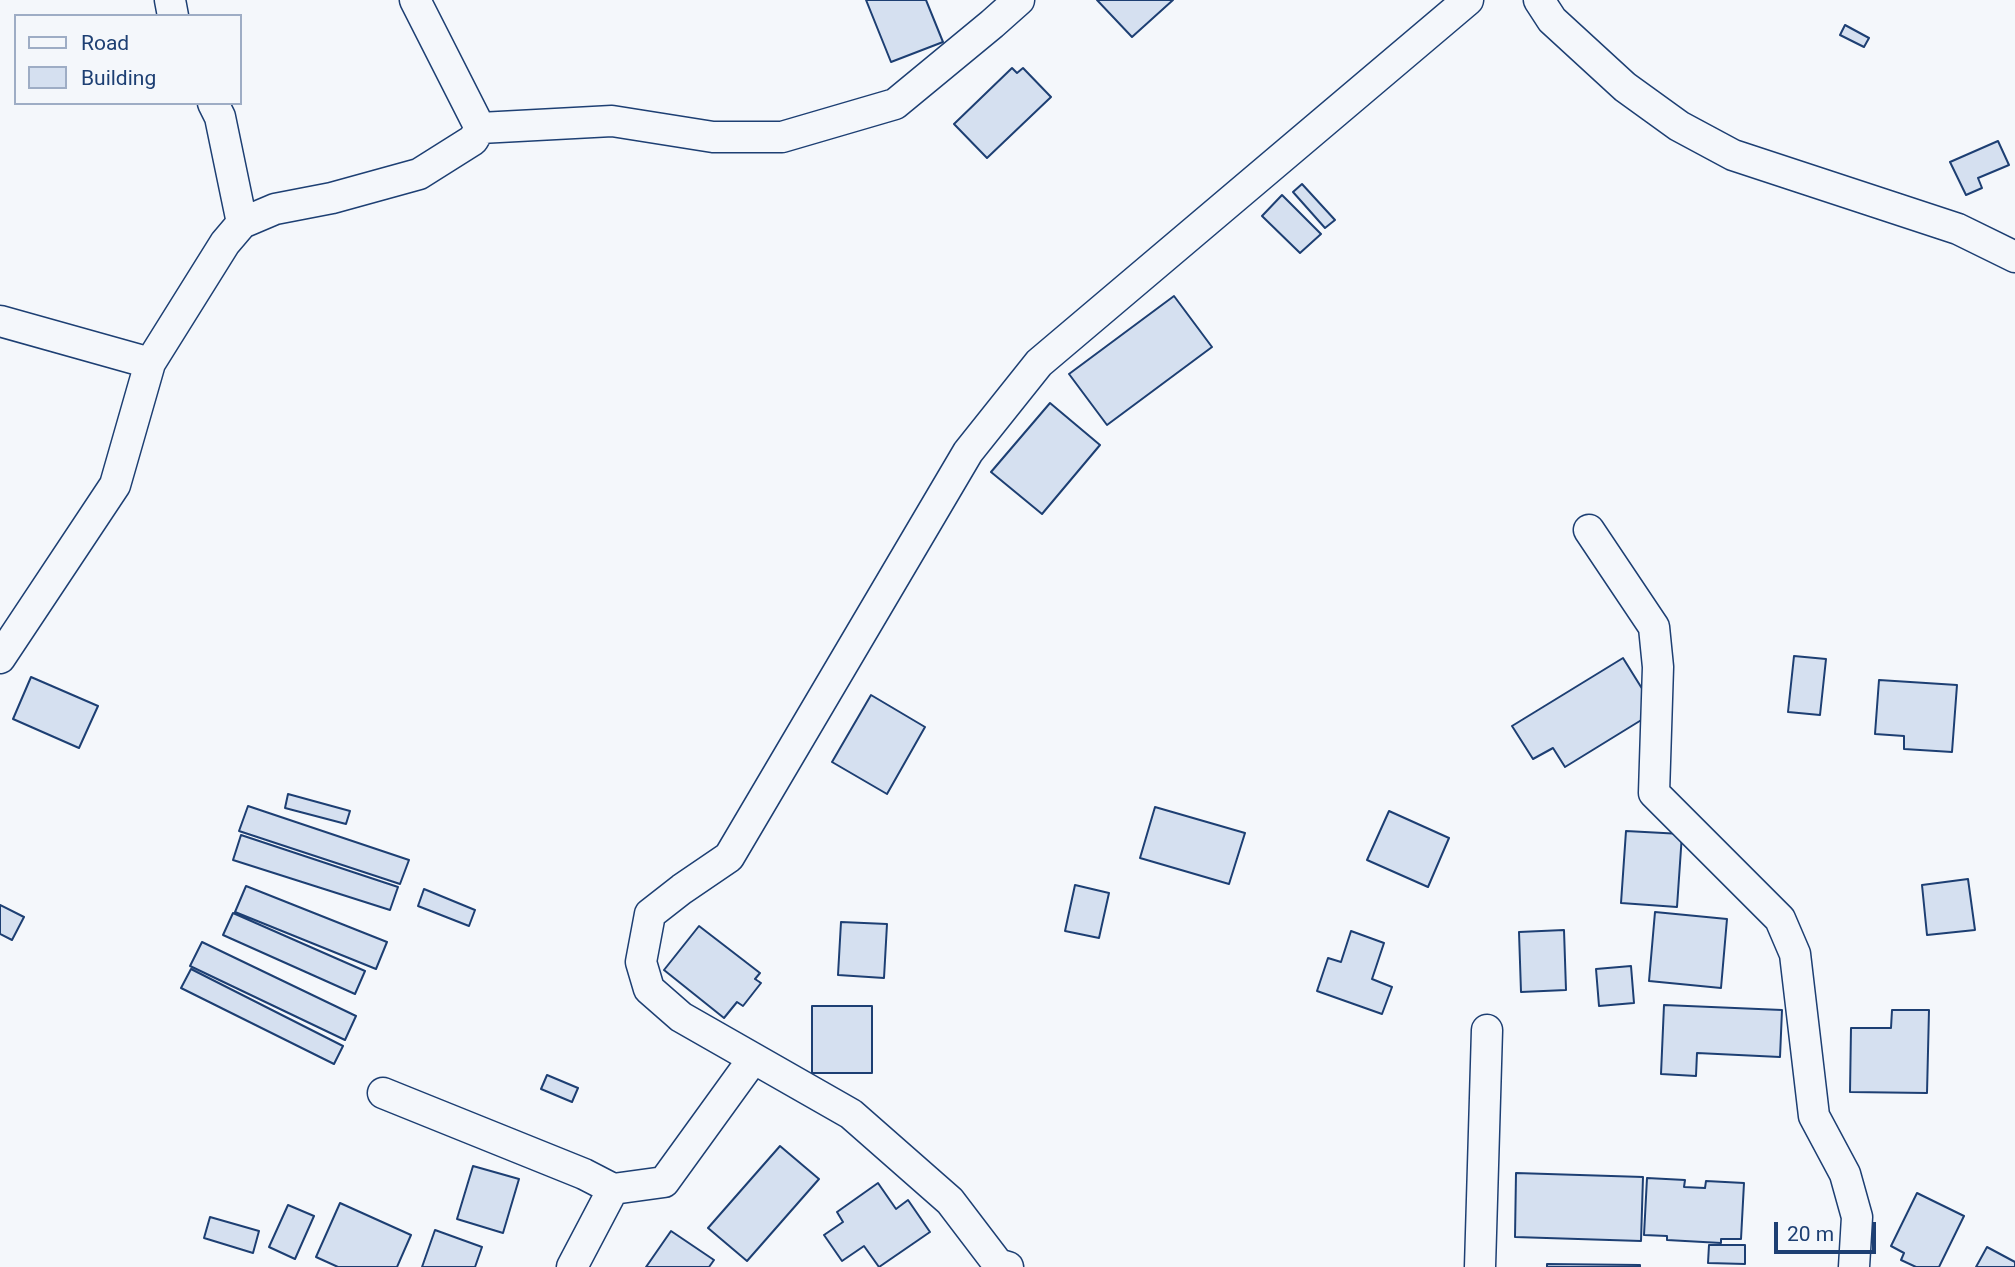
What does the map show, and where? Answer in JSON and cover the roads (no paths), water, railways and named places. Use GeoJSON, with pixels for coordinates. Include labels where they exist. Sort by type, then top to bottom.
{"type":"FeatureCollection","features":[{"type":"Feature","properties":{"kind":"street"},"geometry":{"type":"LineString","coordinates":[[415,0],[480,128]]}},
{"type":"Feature","properties":{"kind":"street"},"geometry":{"type":"LineString","coordinates":[[480,128],[612,121],[713,137],[782,137],[895,104],[986,12],[1019,0]]}},
{"type":"Feature","properties":{"kind":"street"},"geometry":{"type":"LineString","coordinates":[[1008,1267],[998,1264],[950,1201],[851,1114],[681,1017],[649,989],[641,962],[650,914],[729,857],[968,452],[1038,363],[1468,0]]}},
{"type":"Feature","properties":{"kind":"street"},"geometry":{"type":"LineString","coordinates":[[1539,0],[1552,20],[1625,87],[1679,126],[1733,155],[1958,229],[2015,257]]}},
{"type":"Feature","properties":{"kind":"street"},"geometry":{"type":"LineString","coordinates":[[214,105],[220,117],[242,223]]}},
{"type":"Feature","properties":{"kind":"street"},"geometry":{"type":"LineString","coordinates":[[0,658],[115,485],[150,363],[225,243],[242,223],[275,209],[332,198],[419,174],[473,140],[480,128]]}},
{"type":"Feature","properties":{"kind":"street"},"geometry":{"type":"LineString","coordinates":[[0,321],[150,363]]}},
{"type":"Feature","properties":{"kind":"street"},"geometry":{"type":"LineString","coordinates":[[1589,530],[1654,627],[1658,667],[1654,793],[1780,919],[1795,954],[1814,1116],[1845,1174],[1857,1217],[1854,1267]]}},
{"type":"Feature","properties":{"kind":"street"},"geometry":{"type":"LineString","coordinates":[[1480,1267],[1487,1030]]}},
{"type":"Feature","properties":{"kind":"street"},"geometry":{"type":"LineString","coordinates":[[383,1093],[584,1174],[613,1189],[664,1182],[753,1059]]}},
{"type":"Feature","properties":{"kind":"street"},"geometry":{"type":"LineString","coordinates":[[572,1267],[613,1189]]}}]}
